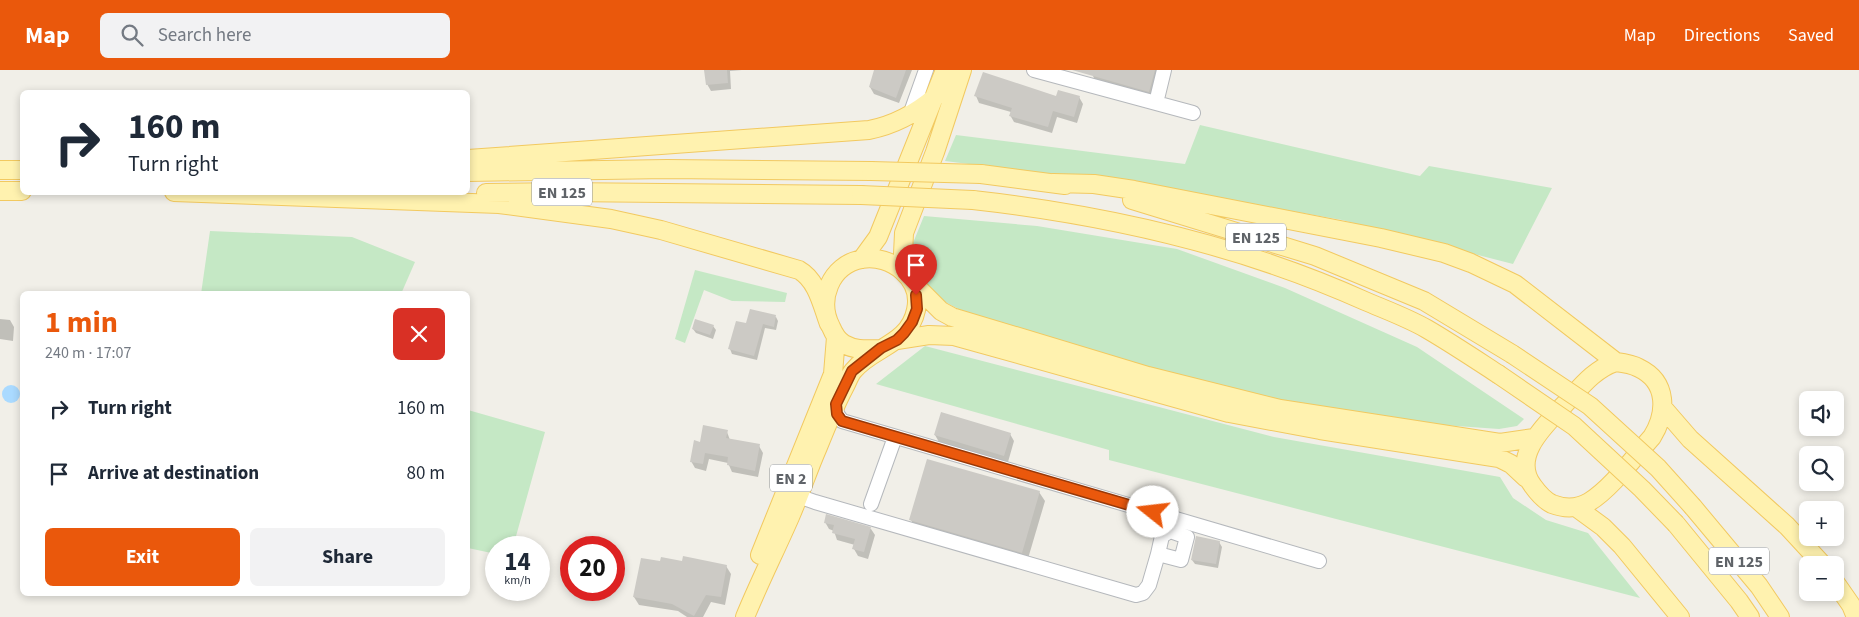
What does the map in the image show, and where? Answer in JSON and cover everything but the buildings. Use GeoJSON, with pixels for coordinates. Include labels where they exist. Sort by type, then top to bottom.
{"type":"FeatureCollection","features":[{"type":"Feature","properties":{"kind":"main road","name":"EN 2"},"geometry":{"type":"LineString","coordinates":[[881,348],[864,350],[844,344],[833,331],[825,311],[825,298],[829,284],[836,274],[847,265],[862,259],[878,237],[945,70]]}},
{"type":"Feature","properties":{"kind":"main road","name":"EN 2"},"geometry":{"type":"LineString","coordinates":[[745,617],[836,404],[852,371],[881,348],[897,340],[912,322],[917,309],[916,295],[908,277],[903,254],[904,233],[935,152],[962,70]]}},
{"type":"Feature","properties":{"kind":"main road"},"geometry":{"type":"LineString","coordinates":[[470,159],[869,130],[885,127],[910,115],[935,97]]}},
{"type":"Feature","properties":{"kind":"main road","name":"EN 125"},"geometry":{"type":"LineString","coordinates":[[470,172],[657,169],[981,174],[1053,183],[1099,192],[1135,201],[1315,256],[1424,301],[1512,354],[1590,406],[1658,468],[1694,507],[1759,586],[1780,617]]}},
{"type":"Feature","properties":{"kind":"main road"},"geometry":{"type":"LineString","coordinates":[[0,170],[20,170]]}},
{"type":"Feature","properties":{"kind":"main road"},"geometry":{"type":"LineString","coordinates":[[897,340],[929,335],[954,336],[1229,413],[1320,430],[1498,458],[1511,464],[1542,497],[1564,507],[1577,508],[1593,500],[1652,437],[1659,426],[1664,409],[1660,390],[1654,379],[1638,367],[1616,362],[1515,284],[1471,263],[1444,253],[1398,242],[1134,190],[1094,184],[1053,183]]}},
{"type":"Feature","properties":{"kind":"main road"},"geometry":{"type":"LineString","coordinates":[[0,191],[20,191]]}},
{"type":"Feature","properties":{"kind":"main road","name":"EN 125"},"geometry":{"type":"LineString","coordinates":[[470,193],[563,192],[861,195],[973,200],[1060,211],[1126,223],[1232,251],[1288,269],[1345,292],[1426,329],[1498,374],[1574,426],[1676,524],[1750,617]]}},
{"type":"Feature","properties":{"kind":"main road","name":"EN 125"},"geometry":{"type":"LineString","coordinates":[[241,195],[338,195]]}},
{"type":"Feature","properties":{"kind":"main road"},"geometry":{"type":"LineString","coordinates":[[263,196],[499,204],[611,219],[662,230],[778,263],[807,274],[816,290],[833,331]]}},
{"type":"Feature","properties":{"kind":"main road"},"geometry":{"type":"LineString","coordinates":[[862,259],[886,261],[908,277],[941,311],[952,317],[1148,376],[1280,409],[1500,443],[1534,438]]}},
{"type":"Feature","properties":{"kind":"main road","name":"EN 2"},"geometry":{"type":"LineString","coordinates":[[738,617],[774,520],[833,374],[833,331]]}},
{"type":"Feature","properties":{"kind":"main road"},"geometry":{"type":"LineString","coordinates":[[1526,478],[1526,460],[1534,438],[1591,376],[1604,366],[1616,362]]}},
{"type":"Feature","properties":{"kind":"main road"},"geometry":{"type":"LineString","coordinates":[[1664,409],[1690,439],[1787,526],[1815,556]]}},
{"type":"Feature","properties":{"kind":"main road"},"geometry":{"type":"LineString","coordinates":[[1577,508],[1603,527],[1622,546],[1680,617]]}},
{"type":"Feature","properties":{"kind":"main road"},"geometry":{"type":"LineString","coordinates":[[1844,595],[1856,617]]}},
{"type":"Feature","properties":{"kind":"street"},"geometry":{"type":"LineString","coordinates":[[910,115],[926,70]]}},
{"type":"Feature","properties":{"kind":"street"},"geometry":{"type":"LineString","coordinates":[[1034,70],[1193,113]]}},
{"type":"Feature","properties":{"kind":"street"},"geometry":{"type":"LineString","coordinates":[[1156,103],[1164,70]]}},
{"type":"Feature","properties":{"kind":"street"},"geometry":{"type":"LineString","coordinates":[[836,404],[837,414],[842,421],[854,425],[1319,560]]}},
{"type":"Feature","properties":{"kind":"street"},"geometry":{"type":"LineString","coordinates":[[823,436],[839,427],[854,425]]}},
{"type":"Feature","properties":{"kind":"street"},"geometry":{"type":"LineString","coordinates":[[871,504],[895,437]]}},
{"type":"Feature","properties":{"kind":"street"},"geometry":{"type":"LineString","coordinates":[[798,496],[1136,595],[1143,593],[1149,585],[1158,554]]}},
{"type":"Feature","properties":{"kind":"green space"},"geometry":{"type":"Polygon","coordinates":[[[1200,125],[1420,176],[1429,166],[1552,188],[1513,264],[1342,220],[1167,189],[945,161],[956,135],[1185,164],[1200,125]]]}},
{"type":"Feature","properties":{"kind":"green space"},"geometry":{"type":"Polygon","coordinates":[[[924,216],[1037,226],[1177,249],[1285,288],[1417,347],[1524,419],[1517,426],[1499,429],[1428,424],[1212,388],[962,311],[934,296],[913,266],[913,243],[924,216]]]}},
{"type":"Feature","properties":{"kind":"green space"},"geometry":{"type":"Polygon","coordinates":[[[210,231],[352,237],[415,262],[402,291],[201,291],[210,231]]]}},
{"type":"Feature","properties":{"kind":"green space"},"geometry":{"type":"Polygon","coordinates":[[[695,270],[787,293],[785,302],[732,301],[704,290],[685,343],[675,339],[695,270]]]}},
{"type":"Feature","properties":{"kind":"green space"},"geometry":{"type":"Polygon","coordinates":[[[925,346],[1274,437],[1500,477],[1513,498],[1546,520],[1588,533],[1640,598],[1109,460],[1109,450],[876,384],[925,346]]]}},
{"type":"Feature","properties":{"kind":"green space"},"geometry":{"type":"Polygon","coordinates":[[[470,411],[545,432],[516,536],[485,536],[485,552],[470,548],[470,411]]]}},
{"type":"Feature","properties":{"kind":"water"},"geometry":{"type":"Polygon","coordinates":[[[11,385],[17,388],[20,394],[17,400],[11,403],[5,400],[2,394],[5,388],[11,385]]]}},
{"type":"Feature","properties":{"kind":"route"},"geometry":{"type":"LineString","coordinates":[[916,295],[917,309],[912,322],[904,333],[897,340],[881,348],[852,371],[836,404],[837,414],[842,421],[1153,512]]}}]}
